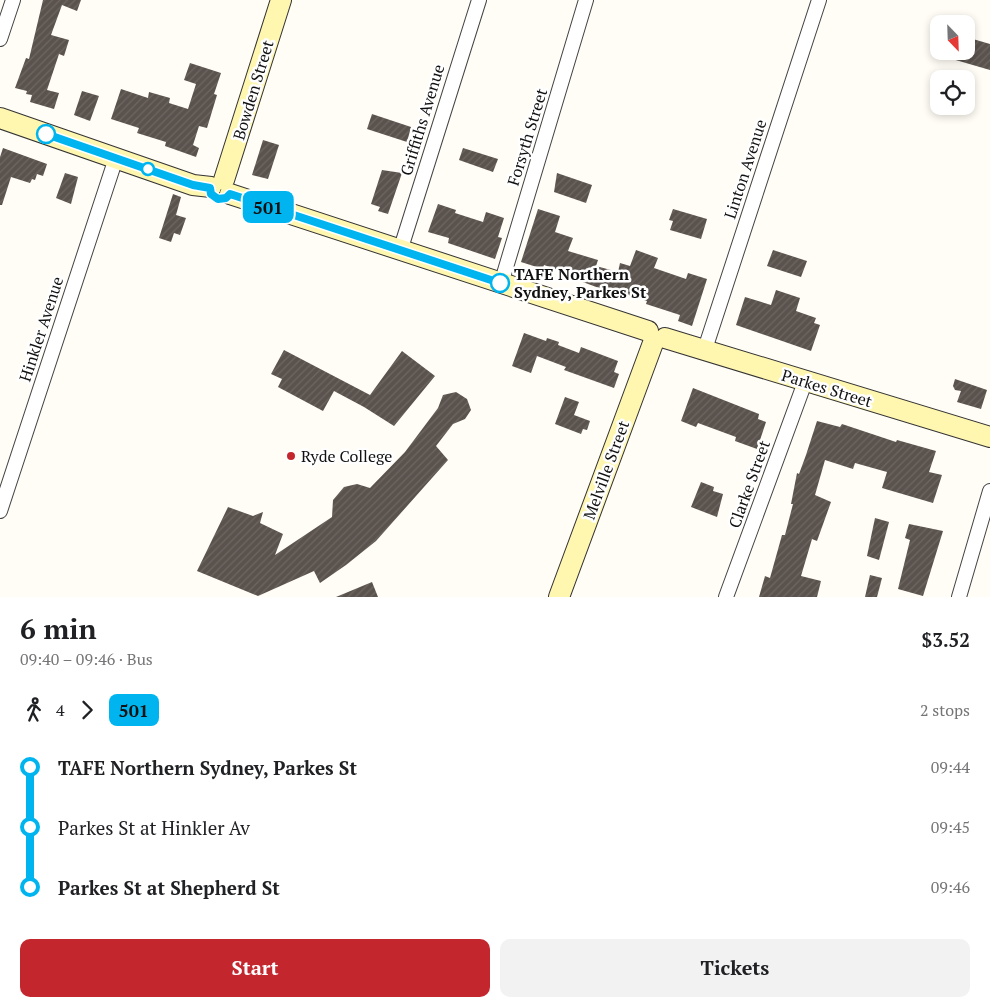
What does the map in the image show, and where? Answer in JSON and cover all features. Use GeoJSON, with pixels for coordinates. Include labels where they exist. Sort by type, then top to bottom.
{"type":"FeatureCollection","features":[{"type":"Feature","properties":{"kind":"street"},"geometry":{"type":"LineString","coordinates":[[0,39],[13,0]]}},
{"type":"Feature","properties":{"kind":"street","name":"Bowden Street"},"geometry":{"type":"LineString","coordinates":[[222,187],[281,0]]}},
{"type":"Feature","properties":{"kind":"street","name":"Griffiths Avenue"},"geometry":{"type":"LineString","coordinates":[[400,251],[479,0]]}},
{"type":"Feature","properties":{"kind":"street","name":"Forsyth Street"},"geometry":{"type":"LineString","coordinates":[[501,284],[586,0]]}},
{"type":"Feature","properties":{"kind":"street","name":"Linton Avenue"},"geometry":{"type":"LineString","coordinates":[[704,349],[819,0]]}},
{"type":"Feature","properties":{"kind":"street","name":"Parkes Street"},"geometry":{"type":"LineString","coordinates":[[0,118],[193,185],[222,187],[400,251],[655,337],[704,349],[805,382],[990,437]]}},
{"type":"Feature","properties":{"kind":"street","name":"Hinkler Avenue"},"geometry":{"type":"LineString","coordinates":[[0,511],[116,158]]}},
{"type":"Feature","properties":{"kind":"street","name":"Melville Street"},"geometry":{"type":"LineString","coordinates":[[559,597],[655,337]]}},
{"type":"Feature","properties":{"kind":"street","name":"Clarke Street"},"geometry":{"type":"LineString","coordinates":[[726,597],[805,382]]}},
{"type":"Feature","properties":{"kind":"street"},"geometry":{"type":"LineString","coordinates":[[958,597],[990,491]]}},
{"type":"Feature","properties":{"kind":"building"},"geometry":{"type":"Polygon","coordinates":[[[43,0],[81,0],[77,11],[62,5],[51,35],[69,40],[64,56],[59,54],[47,90],[59,93],[54,109],[30,102],[32,95],[26,94],[27,91],[15,88],[26,58],[29,59],[43,0]]]}},
{"type":"Feature","properties":{"kind":"building"},"geometry":{"type":"Polygon","coordinates":[[[975,40],[990,44],[990,70],[956,60],[975,60],[975,40]]]}},
{"type":"Feature","properties":{"kind":"building"},"geometry":{"type":"Polygon","coordinates":[[[190,63],[221,73],[214,94],[217,95],[207,128],[199,126],[193,145],[199,148],[196,157],[165,146],[166,142],[137,133],[139,128],[111,119],[121,89],[148,98],[149,92],[170,98],[169,103],[188,109],[196,84],[184,80],[190,63]]]}},
{"type":"Feature","properties":{"kind":"building"},"geometry":{"type":"Polygon","coordinates":[[[82,91],[99,96],[90,121],[74,115],[82,91]]]}},
{"type":"Feature","properties":{"kind":"building"},"geometry":{"type":"Polygon","coordinates":[[[372,114],[411,127],[407,142],[367,129],[372,114]]]}},
{"type":"Feature","properties":{"kind":"building"},"geometry":{"type":"Polygon","coordinates":[[[263,140],[279,145],[268,179],[252,175],[263,140]]]}},
{"type":"Feature","properties":{"kind":"building"},"geometry":{"type":"Polygon","coordinates":[[[3,148],[47,164],[43,176],[37,174],[35,180],[32,179],[30,183],[11,177],[2,205],[0,205],[0,157],[3,148]]]}},
{"type":"Feature","properties":{"kind":"building"},"geometry":{"type":"Polygon","coordinates":[[[463,148],[498,159],[493,172],[459,160],[463,148]]]}},
{"type":"Feature","properties":{"kind":"building"},"geometry":{"type":"Polygon","coordinates":[[[382,170],[402,173],[388,214],[378,211],[380,207],[371,204],[382,170]]]}},
{"type":"Feature","properties":{"kind":"building"},"geometry":{"type":"Polygon","coordinates":[[[65,173],[78,177],[71,204],[56,198],[65,173]]]}},
{"type":"Feature","properties":{"kind":"building"},"geometry":{"type":"Polygon","coordinates":[[[557,173],[592,185],[586,203],[554,192],[557,173]]]}},
{"type":"Feature","properties":{"kind":"building"},"geometry":{"type":"Polygon","coordinates":[[[173,194],[181,197],[176,215],[186,218],[180,235],[174,233],[171,242],[159,238],[173,194]]]}},
{"type":"Feature","properties":{"kind":"building"},"geometry":{"type":"Polygon","coordinates":[[[438,204],[456,210],[455,213],[483,222],[486,212],[504,218],[498,237],[502,238],[495,259],[448,243],[449,238],[428,232],[438,204]]]}},
{"type":"Feature","properties":{"kind":"building"},"geometry":{"type":"Polygon","coordinates":[[[538,209],[560,216],[555,232],[573,238],[568,251],[598,260],[596,266],[618,272],[620,263],[630,266],[636,250],[658,258],[654,268],[686,279],[688,273],[707,279],[692,326],[678,321],[680,315],[646,304],[647,301],[619,292],[618,296],[598,291],[599,288],[580,281],[581,278],[544,265],[543,269],[521,262],[538,209]]]}},
{"type":"Feature","properties":{"kind":"building"},"geometry":{"type":"Polygon","coordinates":[[[673,209],[707,219],[701,239],[670,230],[673,221],[669,220],[673,209]]]}},
{"type":"Feature","properties":{"kind":"building"},"geometry":{"type":"Polygon","coordinates":[[[773,250],[807,261],[801,277],[767,266],[773,250]]]}},
{"type":"Feature","properties":{"kind":"building"},"geometry":{"type":"Polygon","coordinates":[[[776,290],[800,298],[796,311],[816,318],[814,323],[820,325],[811,351],[736,325],[745,297],[771,305],[776,290]]]}},
{"type":"Feature","properties":{"kind":"building"},"geometry":{"type":"Polygon","coordinates":[[[524,333],[546,341],[547,338],[559,342],[558,345],[579,353],[581,347],[618,361],[614,372],[619,374],[614,388],[564,370],[566,367],[537,356],[531,373],[512,366],[524,333]]]}},
{"type":"Feature","properties":{"kind":"building"},"geometry":{"type":"Polygon","coordinates":[[[284,350],[370,395],[402,351],[435,376],[394,426],[334,391],[323,411],[278,387],[282,379],[271,374],[284,350]]]}},
{"type":"Feature","properties":{"kind":"building"},"geometry":{"type":"Polygon","coordinates":[[[955,379],[987,390],[981,409],[957,402],[961,391],[955,390],[953,386],[955,379]]]}},
{"type":"Feature","properties":{"kind":"building"},"geometry":{"type":"Polygon","coordinates":[[[693,388],[759,414],[758,419],[766,422],[757,449],[735,441],[736,437],[698,423],[696,427],[681,421],[693,388]]]}},
{"type":"Feature","properties":{"kind":"building"},"geometry":{"type":"Polygon","coordinates":[[[456,392],[467,399],[471,410],[465,419],[453,424],[436,446],[448,460],[376,541],[320,583],[314,571],[258,596],[197,571],[228,507],[253,516],[263,512],[260,523],[283,534],[275,555],[332,517],[333,500],[344,487],[357,484],[370,488],[405,452],[438,408],[443,395],[456,392]]]}},
{"type":"Feature","properties":{"kind":"building"},"geometry":{"type":"Polygon","coordinates":[[[565,397],[579,402],[574,415],[590,421],[587,430],[583,429],[581,434],[555,424],[565,397]]]}},
{"type":"Feature","properties":{"kind":"building"},"geometry":{"type":"Polygon","coordinates":[[[817,421],[840,427],[842,424],[896,442],[897,440],[936,451],[929,472],[942,475],[933,503],[882,488],[887,472],[855,463],[853,469],[825,460],[815,495],[831,502],[817,541],[812,539],[801,576],[821,581],[817,597],[759,597],[765,576],[770,578],[782,535],[785,535],[793,504],[791,504],[797,473],[799,474],[817,421]]]}},
{"type":"Feature","properties":{"kind":"building"},"geometry":{"type":"Polygon","coordinates":[[[701,482],[714,487],[713,491],[723,494],[717,517],[691,507],[701,482]]]}},
{"type":"Feature","properties":{"kind":"building"},"geometry":{"type":"Polygon","coordinates":[[[875,518],[889,522],[879,560],[867,556],[875,518]]]}},
{"type":"Feature","properties":{"kind":"building"},"geometry":{"type":"Polygon","coordinates":[[[909,524],[943,531],[923,596],[898,589],[910,540],[905,538],[909,524]]]}},
{"type":"Feature","properties":{"kind":"building"},"geometry":{"type":"Polygon","coordinates":[[[870,575],[882,578],[877,597],[865,597],[870,575]]]}},
{"type":"Feature","properties":{"kind":"building"},"geometry":{"type":"Polygon","coordinates":[[[372,582],[378,597],[336,597],[372,582]]]}},
{"type":"Feature","properties":{"kind":"bus line","name":"501"},"geometry":{"type":"LineString","coordinates":[[46,134],[193,185],[210,188],[211,194],[220,200],[230,194],[500,283]]}},
{"type":"Feature","properties":{"kind":"place","name":"TAFE Northern Sydney, Parkes St"},"geometry":{"type":"Point","coordinates":[500,283]}},
{"type":"Feature","properties":{"kind":"place","name":"Ryde College"},"geometry":{"type":"Point","coordinates":[291,456]}}]}
